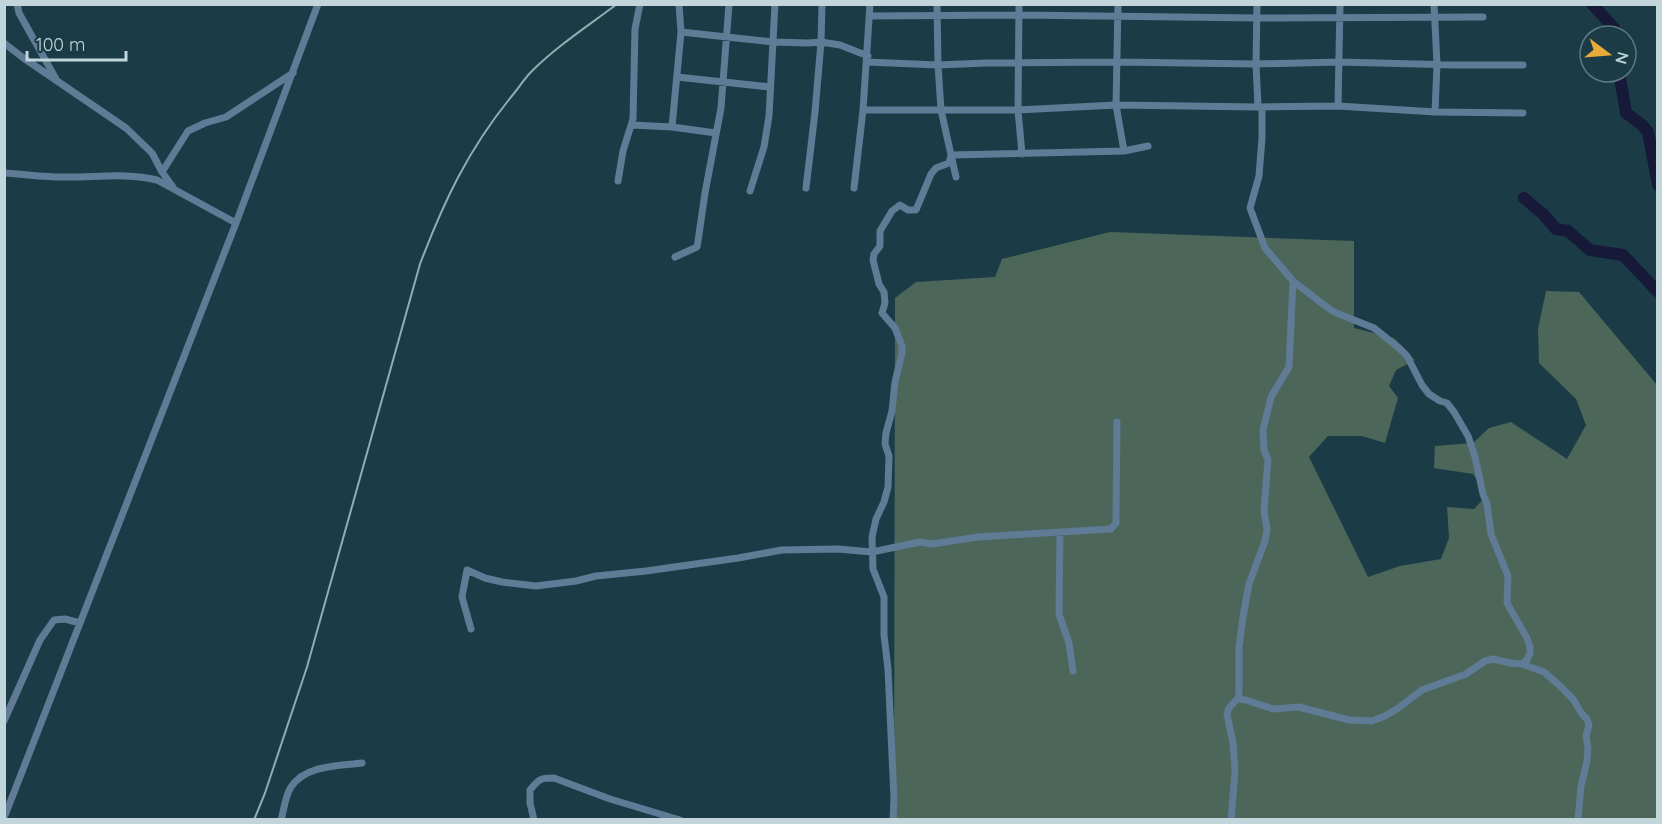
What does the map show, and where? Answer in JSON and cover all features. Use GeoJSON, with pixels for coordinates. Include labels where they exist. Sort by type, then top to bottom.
{"type":"FeatureCollection","features":[{"type":"Feature","properties":{"kind":"street"},"geometry":{"type":"LineString","coordinates":[[16,4],[56,79]]}},
{"type":"Feature","properties":{"kind":"street"},"geometry":{"type":"LineString","coordinates":[[4,818],[8,799],[81,623],[318,4]]}},
{"type":"Feature","properties":{"kind":"street"},"geometry":{"type":"LineString","coordinates":[[618,181],[623,152],[632,125],[635,29],[640,4]]}},
{"type":"Feature","properties":{"kind":"street"},"geometry":{"type":"LineString","coordinates":[[672,127],[681,32],[679,4]]}},
{"type":"Feature","properties":{"kind":"street"},"geometry":{"type":"LineString","coordinates":[[675,257],[697,247],[721,108],[729,4]]}},
{"type":"Feature","properties":{"kind":"street"},"geometry":{"type":"LineString","coordinates":[[750,191],[764,147],[769,116],[775,4]]}},
{"type":"Feature","properties":{"kind":"street"},"geometry":{"type":"LineString","coordinates":[[806,188],[815,112],[822,4]]}},
{"type":"Feature","properties":{"kind":"street"},"geometry":{"type":"LineString","coordinates":[[854,188],[863,110],[870,4]]}},
{"type":"Feature","properties":{"kind":"street"},"geometry":{"type":"LineString","coordinates":[[938,4],[941,110],[956,177]]}},
{"type":"Feature","properties":{"kind":"street"},"geometry":{"type":"LineString","coordinates":[[1019,4],[1018,110],[1022,154]]}},
{"type":"Feature","properties":{"kind":"street"},"geometry":{"type":"LineString","coordinates":[[1119,4],[1116,105],[1124,151]]}},
{"type":"Feature","properties":{"kind":"street"},"geometry":{"type":"LineString","coordinates":[[1257,4],[1256,64],[1262,138],[1258,176],[1250,208],[1265,248],[1293,280],[1334,312],[1374,328],[1399,348],[1407,356],[1429,394],[1447,404],[1454,412],[1468,436],[1475,457],[1487,504],[1491,534],[1508,576],[1507,603],[1530,646],[1527,660],[1522,664]]}},
{"type":"Feature","properties":{"kind":"street"},"geometry":{"type":"LineString","coordinates":[[1338,106],[1341,4]]}},
{"type":"Feature","properties":{"kind":"street"},"geometry":{"type":"LineString","coordinates":[[1434,4],[1437,64],[1435,112]]}},
{"type":"Feature","properties":{"kind":"street"},"geometry":{"type":"LineString","coordinates":[[869,16],[1483,17]]}},
{"type":"Feature","properties":{"kind":"street"},"geometry":{"type":"LineString","coordinates":[[681,32],[773,42],[821,42],[840,45],[867,59],[938,65],[1117,62],[1523,65]]}},
{"type":"Feature","properties":{"kind":"street"},"geometry":{"type":"LineString","coordinates":[[4,43],[126,128],[152,153],[174,189]]}},
{"type":"Feature","properties":{"kind":"street"},"geometry":{"type":"LineString","coordinates":[[162,172],[188,131],[226,117],[292,73]]}},
{"type":"Feature","properties":{"kind":"street"},"geometry":{"type":"LineString","coordinates":[[677,77],[770,87]]}},
{"type":"Feature","properties":{"kind":"street"},"geometry":{"type":"LineString","coordinates":[[863,110],[1018,110],[1116,105],[1338,106],[1435,112],[1524,113]]}},
{"type":"Feature","properties":{"kind":"street"},"geometry":{"type":"LineString","coordinates":[[632,125],[672,127],[716,133]]}},
{"type":"Feature","properties":{"kind":"street"},"geometry":{"type":"LineString","coordinates":[[951,155],[1124,151],[1148,146]]}},
{"type":"Feature","properties":{"kind":"street"},"geometry":{"type":"LineString","coordinates":[[893,819],[894,798],[888,669],[884,635],[884,597],[873,569],[872,537],[888,487],[889,456],[885,444],[902,346],[895,328],[882,313],[885,303],[884,292],[879,284],[873,260],[880,246],[880,231],[892,211],[900,205],[908,210],[916,210],[931,174],[936,168],[949,163],[951,155]]}},
{"type":"Feature","properties":{"kind":"street"},"geometry":{"type":"LineString","coordinates":[[4,172],[62,177],[131,175],[157,180],[236,223]]}},
{"type":"Feature","properties":{"kind":"street"},"geometry":{"type":"LineString","coordinates":[[1231,819],[1235,771],[1233,743],[1227,714],[1237,699],[1243,616],[1249,584],[1267,530],[1264,510],[1268,460],[1264,450],[1263,430],[1271,398],[1289,367],[1293,280]]}},
{"type":"Feature","properties":{"kind":"street"},"geometry":{"type":"LineString","coordinates":[[471,629],[462,597],[467,570],[502,582],[536,586],[783,550],[838,549],[873,552],[920,542],[932,544],[978,537],[1111,529],[1116,523],[1117,422]]}},
{"type":"Feature","properties":{"kind":"street"},"geometry":{"type":"LineString","coordinates":[[1060,532],[1059,614],[1069,643],[1073,671]]}},
{"type":"Feature","properties":{"kind":"street"},"geometry":{"type":"LineString","coordinates":[[4,720],[40,640],[54,620],[65,619],[81,623]]}},
{"type":"Feature","properties":{"kind":"street"},"geometry":{"type":"LineString","coordinates":[[1237,699],[1273,709],[1299,707],[1349,720],[1372,721],[1385,717],[1422,690],[1467,674],[1485,661],[1493,659],[1522,664],[1544,672],[1573,699],[1587,719],[1589,725],[1586,736],[1587,761],[1581,786],[1578,819]]}},
{"type":"Feature","properties":{"kind":"street"},"geometry":{"type":"LineString","coordinates":[[281,819],[290,789],[300,777],[322,768],[362,763]]}},
{"type":"Feature","properties":{"kind":"street"},"geometry":{"type":"LineString","coordinates":[[534,819],[530,803],[530,789],[538,780],[554,778],[610,799],[680,819]]}},
{"type":"Feature","properties":{"kind":"green space"},"geometry":{"type":"Polygon","coordinates":[[[1110,232],[1354,241],[1354,328],[1394,338],[1415,360],[1396,370],[1389,386],[1398,398],[1385,443],[1362,436],[1328,436],[1309,457],[1368,577],[1400,566],[1441,559],[1449,538],[1447,507],[1474,509],[1487,495],[1473,474],[1434,468],[1435,446],[1473,443],[1489,428],[1511,422],[1567,459],[1586,425],[1576,399],[1539,363],[1538,329],[1546,291],[1579,292],[1657,385],[1657,819],[894,820],[895,298],[916,282],[995,277],[1002,259],[1110,232]]]}},
{"type":"Feature","properties":{"kind":"waterway"},"geometry":{"type":"LineString","coordinates":[[1592,4],[1610,24]]}},
{"type":"Feature","properties":{"kind":"waterway"},"geometry":{"type":"LineString","coordinates":[[1621,84],[1626,113],[1648,132],[1658,185]]}},
{"type":"Feature","properties":{"kind":"waterway"},"geometry":{"type":"LineString","coordinates":[[1524,198],[1556,229],[1568,231],[1590,250],[1623,255],[1658,292]]}},
{"type":"Feature","properties":{"kind":"railway"},"geometry":{"type":"LineString","coordinates":[[254,820],[307,667],[420,264],[438,219],[458,177],[482,137],[526,78],[562,45],[617,4]]}}]}
